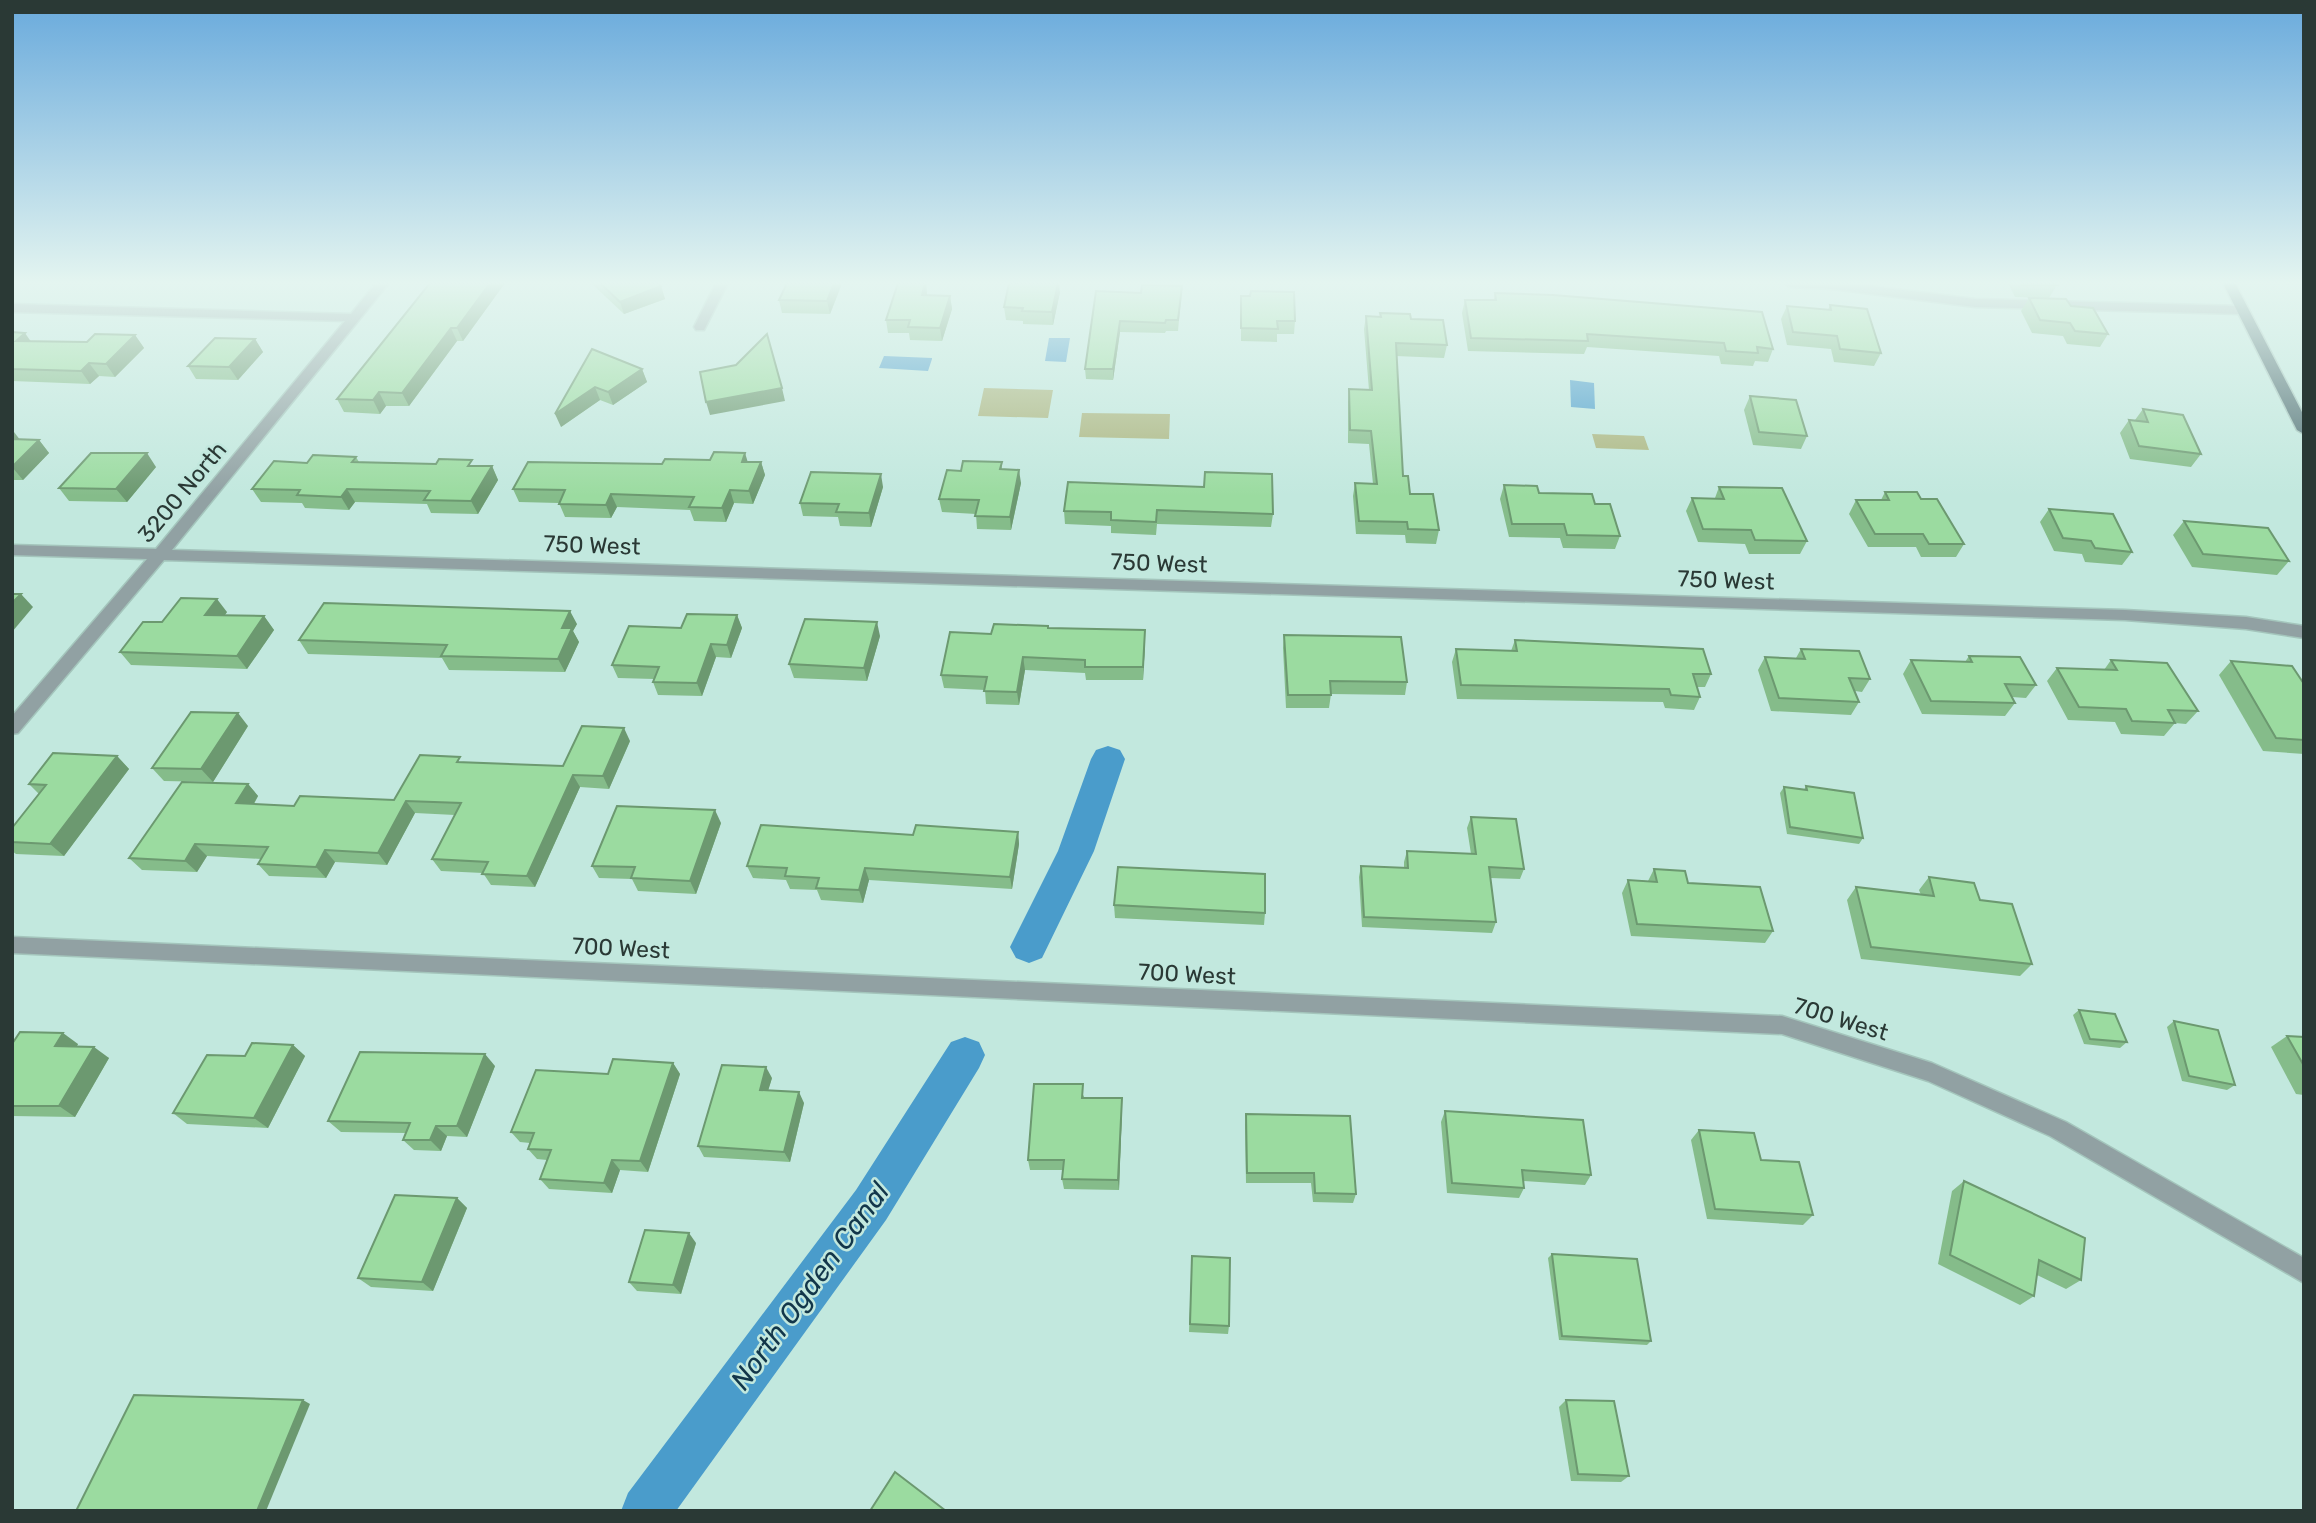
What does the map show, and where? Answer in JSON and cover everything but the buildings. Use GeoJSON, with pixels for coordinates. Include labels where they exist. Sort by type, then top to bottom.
{"type":"FeatureCollection","features":[{"type":"Feature","properties":{"kind":"main road"},"geometry":{"type":"LineString","coordinates":[[2264,354],[2304,430]]}},
{"type":"Feature","properties":{"kind":"street","name":"3200 North"},"geometry":{"type":"LineString","coordinates":[[12,728],[160,555],[324,354]]}},
{"type":"Feature","properties":{"kind":"street","name":"750 West"},"geometry":{"type":"LineString","coordinates":[[12,550],[2125,615],[2246,623],[2304,632]]}},
{"type":"Feature","properties":{"kind":"street","name":"700 West"},"geometry":{"type":"LineString","coordinates":[[12,945],[1782,1026],[1932,1073],[2058,1129],[2304,1270]]}},
{"type":"Feature","properties":{"kind":"green space"},"geometry":{"type":"Polygon","coordinates":[[[984,388],[1053,390],[1048,418],[978,416],[984,388]]]}},
{"type":"Feature","properties":{"kind":"green space"},"geometry":{"type":"Polygon","coordinates":[[[1082,413],[1170,414],[1169,439],[1079,437],[1082,413]]]}},
{"type":"Feature","properties":{"kind":"green space"},"geometry":{"type":"Polygon","coordinates":[[[1592,434],[1644,436],[1649,450],[1596,448],[1592,434]]]}},
{"type":"Feature","properties":{"kind":"water"},"geometry":{"type":"Polygon","coordinates":[[[1046,354],[1067,354],[1066,362],[1045,361],[1046,354]]]}},
{"type":"Feature","properties":{"kind":"water"},"geometry":{"type":"Polygon","coordinates":[[[884,356],[932,359],[928,371],[879,368],[884,356]]]}},
{"type":"Feature","properties":{"kind":"water"},"geometry":{"type":"Polygon","coordinates":[[[1570,380],[1594,383],[1595,409],[1571,407],[1570,380]]]}},
{"type":"Feature","properties":{"kind":"waterway","name":"North Ogden Canal"},"geometry":{"type":"LineString","coordinates":[[1029,947],[1076,851],[1108,759]]}},
{"type":"Feature","properties":{"kind":"waterway","name":"North Ogden Canal"},"geometry":{"type":"LineString","coordinates":[[646,1511],[871,1205],[965,1055]]}}]}
